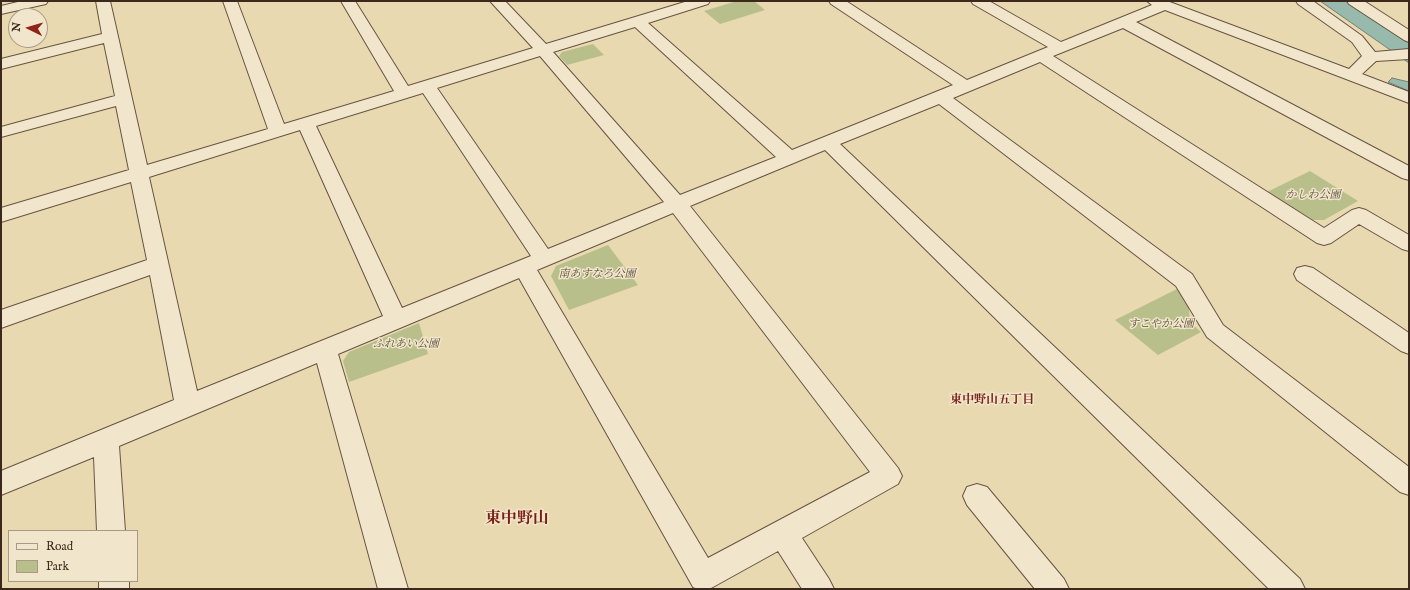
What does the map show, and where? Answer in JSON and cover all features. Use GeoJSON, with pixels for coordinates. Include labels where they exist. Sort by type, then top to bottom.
{"type":"FeatureCollection","features":[{"type":"Feature","properties":{"kind":"street"},"geometry":{"type":"LineString","coordinates":[[1,10],[41,1]]}},
{"type":"Feature","properties":{"kind":"street"},"geometry":{"type":"LineString","coordinates":[[103,1],[188,406]]}},
{"type":"Feature","properties":{"kind":"street"},"geometry":{"type":"LineString","coordinates":[[230,1],[278,131]]}},
{"type":"Feature","properties":{"kind":"street"},"geometry":{"type":"LineString","coordinates":[[348,1],[403,92]]}},
{"type":"Feature","properties":{"kind":"street"},"geometry":{"type":"LineString","coordinates":[[426,85],[534,263],[703,577],[889,476],[677,204],[543,50],[497,1]]}},
{"type":"Feature","properties":{"kind":"street"},"geometry":{"type":"LineString","coordinates":[[650,1],[664,13]]}},
{"type":"Feature","properties":{"kind":"street"},"geometry":{"type":"LineString","coordinates":[[1,214],[306,123],[703,1]]}},
{"type":"Feature","properties":{"kind":"street"},"geometry":{"type":"LineString","coordinates":[[836,1],[966,86]]}},
{"type":"Feature","properties":{"kind":"street"},"geometry":{"type":"LineString","coordinates":[[978,1],[1061,48]]}},
{"type":"Feature","properties":{"kind":"street"},"geometry":{"type":"LineString","coordinates":[[1303,1],[1357,39],[1371,57]]}},
{"type":"Feature","properties":{"kind":"street"},"geometry":{"type":"LineString","coordinates":[[1354,1],[1409,37]]}},
{"type":"Feature","properties":{"kind":"street"},"geometry":{"type":"LineString","coordinates":[[1,483],[789,158],[1042,56],[1124,22],[1160,3],[1409,98]]}},
{"type":"Feature","properties":{"kind":"street"},"geometry":{"type":"LineString","coordinates":[[637,21],[789,158]]}},
{"type":"Feature","properties":{"kind":"street"},"geometry":{"type":"LineString","coordinates":[[1124,22],[1409,174]]}},
{"type":"Feature","properties":{"kind":"street"},"geometry":{"type":"LineString","coordinates":[[1,64],[111,37]]}},
{"type":"Feature","properties":{"kind":"street"},"geometry":{"type":"LineString","coordinates":[[1352,75],[1371,57],[1402,55]]}},
{"type":"Feature","properties":{"kind":"street"},"geometry":{"type":"LineString","coordinates":[[1042,56],[1324,238],[1359,215],[1409,244]]}},
{"type":"Feature","properties":{"kind":"street"},"geometry":{"type":"LineString","coordinates":[[941,97],[1184,280],[1215,331],[1409,483]]}},
{"type":"Feature","properties":{"kind":"street"},"geometry":{"type":"LineString","coordinates":[[1,132],[123,99]]}},
{"type":"Feature","properties":{"kind":"street"},"geometry":{"type":"LineString","coordinates":[[306,123],[396,320]]}},
{"type":"Feature","properties":{"kind":"street"},"geometry":{"type":"LineString","coordinates":[[828,143],[1290,589]]}},
{"type":"Feature","properties":{"kind":"street"},"geometry":{"type":"LineString","coordinates":[[1,320],[158,264]]}},
{"type":"Feature","properties":{"kind":"street"},"geometry":{"type":"LineString","coordinates":[[1305,274],[1409,345]]}},
{"type":"Feature","properties":{"kind":"street"},"geometry":{"type":"LineString","coordinates":[[325,349],[393,589]]}},
{"type":"Feature","properties":{"kind":"street"},"geometry":{"type":"LineString","coordinates":[[106,440],[111,530]]}},
{"type":"Feature","properties":{"kind":"street"},"geometry":{"type":"LineString","coordinates":[[977,496],[1054,589]]}},
{"type":"Feature","properties":{"kind":"street"},"geometry":{"type":"LineString","coordinates":[[783,533],[819,589]]}},
{"type":"Feature","properties":{"kind":"green space"},"geometry":{"type":"Polygon","coordinates":[[[737,1],[754,1],[765,10],[720,24],[704,11],[737,1]]]}},
{"type":"Feature","properties":{"kind":"green space"},"geometry":{"type":"Polygon","coordinates":[[[593,44],[604,55],[567,65],[559,56],[562,52],[593,44]]]}},
{"type":"Feature","properties":{"kind":"green space","name":"かしわ公園"},"geometry":{"type":"Polygon","coordinates":[[[1310,171],[1358,201],[1324,220],[1313,220],[1267,192],[1310,171]]]}},
{"type":"Feature","properties":{"kind":"green space","name":"南あすなろ公園"},"geometry":{"type":"Polygon","coordinates":[[[608,245],[638,285],[569,310],[551,276],[556,266],[608,245]]]}},
{"type":"Feature","properties":{"kind":"green space","name":"すこやか公園"},"geometry":{"type":"Polygon","coordinates":[[[1177,289],[1188,298],[1190,322],[1201,332],[1158,355],[1115,320],[1177,289]]]}},
{"type":"Feature","properties":{"kind":"green space","name":"ふれあい公園"},"geometry":{"type":"Polygon","coordinates":[[[419,323],[428,354],[349,382],[343,361],[349,352],[419,323]]]}},
{"type":"Feature","properties":{"kind":"shaded area"},"geometry":{"type":"Polygon","coordinates":[[[1320,1],[1345,1],[1409,43],[1409,63],[1320,1]]]}},
{"type":"Feature","properties":{"kind":"shaded area"},"geometry":{"type":"Polygon","coordinates":[[[1392,78],[1409,82],[1409,91],[1388,82],[1392,78]]]}},
{"type":"Feature","properties":{"kind":"district","name":"東中野山五丁目"},"geometry":{"type":"Point","coordinates":[992,401]}},
{"type":"Feature","properties":{"kind":"district","name":"東中野山"},"geometry":{"type":"Point","coordinates":[517,520]}}]}
